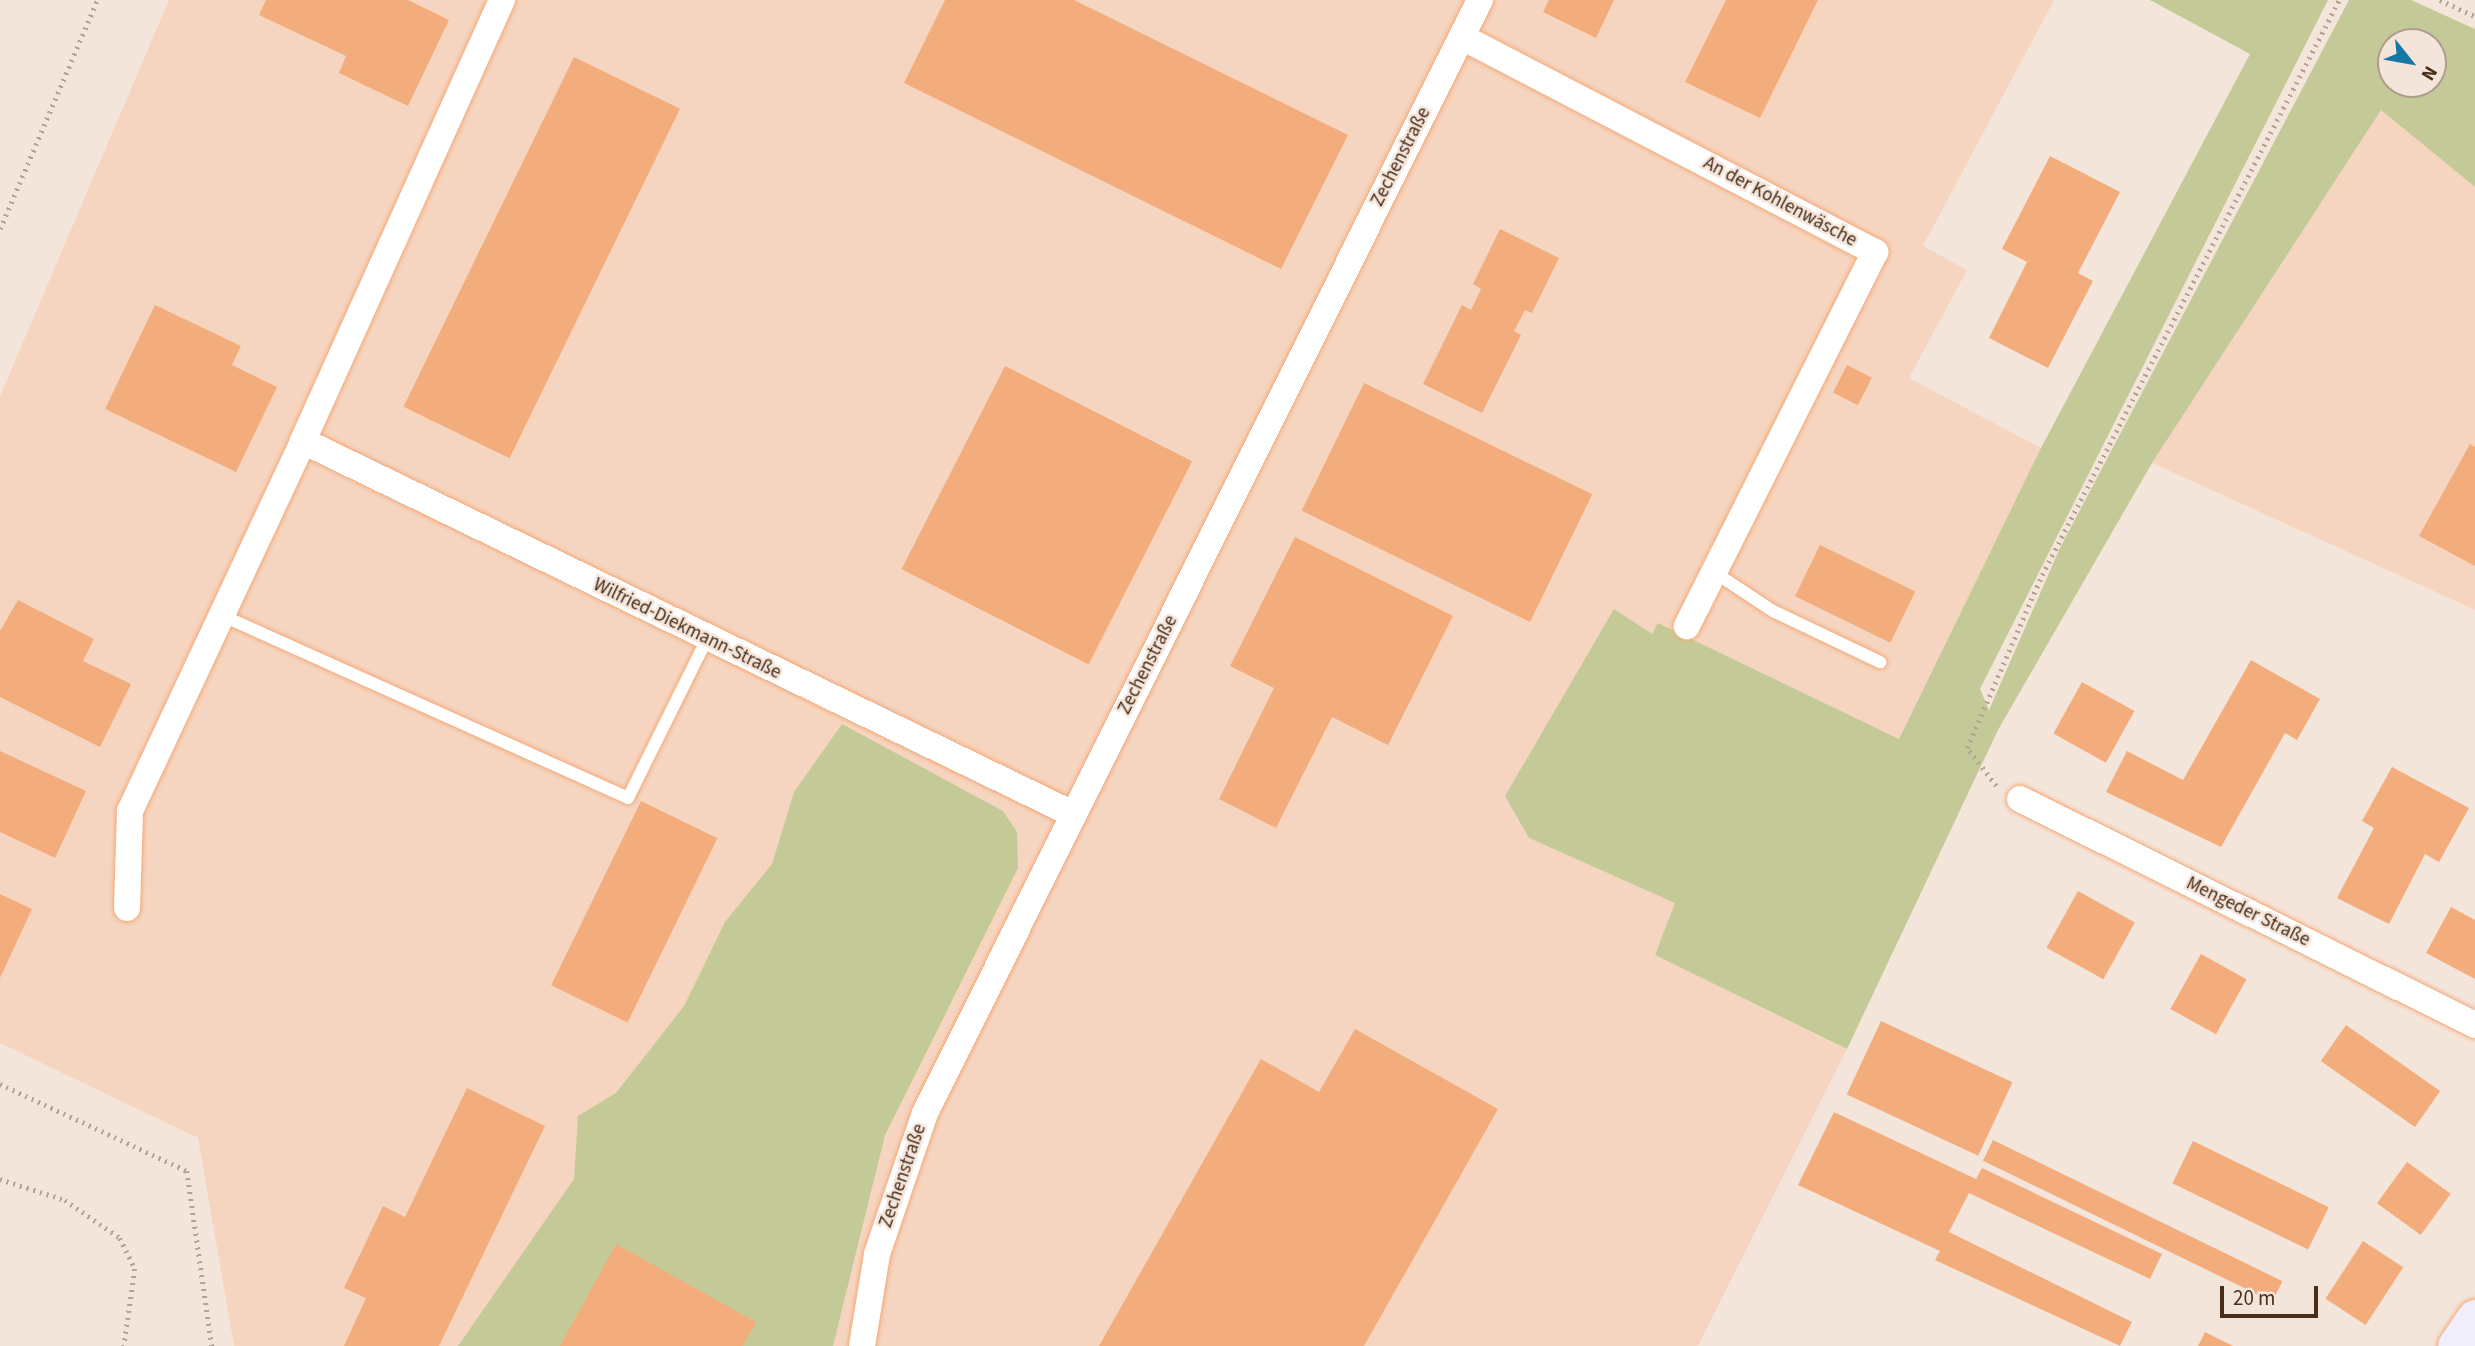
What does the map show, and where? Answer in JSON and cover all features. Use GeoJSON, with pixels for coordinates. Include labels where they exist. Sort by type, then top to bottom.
{"type":"FeatureCollection","features":[{"type":"Feature","properties":{"kind":"main road"},"geometry":{"type":"LineString","coordinates":[[2456,1346],[2475,1318]]}},
{"type":"Feature","properties":{"kind":"street"},"geometry":{"type":"LineString","coordinates":[[127,908],[130,811],[303,441],[502,0]]}},
{"type":"Feature","properties":{"kind":"street","name":"Zechenstraße"},"geometry":{"type":"LineString","coordinates":[[862,1346],[877,1254],[900,1175],[1073,814],[1480,0]]}},
{"type":"Feature","properties":{"kind":"street","name":"An der Kohlenwäsche"},"geometry":{"type":"LineString","coordinates":[[1462,37],[1875,252],[1687,626]]}},
{"type":"Feature","properties":{"kind":"street","name":"Wilfried-Diekmann-Straße"},"geometry":{"type":"LineString","coordinates":[[303,441],[1073,814]]}},
{"type":"Feature","properties":{"kind":"street","name":"Mengeder Straße"},"geometry":{"type":"LineString","coordinates":[[2021,799],[2475,1025]]}},
{"type":"Feature","properties":{"kind":"lane"},"geometry":{"type":"LineString","coordinates":[[1714,572],[1773,611],[1880,662]]}},
{"type":"Feature","properties":{"kind":"lane"},"geometry":{"type":"LineString","coordinates":[[221,615],[628,798],[708,639]]}},
{"type":"Feature","properties":{"kind":"path"},"geometry":{"type":"LineString","coordinates":[[0,229],[97,0]]}},
{"type":"Feature","properties":{"kind":"path"},"geometry":{"type":"LineString","coordinates":[[2021,799],[1991,783],[1967,748],[2042,575],[2339,0]]}},
{"type":"Feature","properties":{"kind":"path"},"geometry":{"type":"LineString","coordinates":[[2440,0],[2475,16]]}},
{"type":"Feature","properties":{"kind":"path"},"geometry":{"type":"LineString","coordinates":[[2453,0],[2456,8]]}},
{"type":"Feature","properties":{"kind":"path"},"geometry":{"type":"LineString","coordinates":[[0,1084],[187,1171],[212,1346]]}},
{"type":"Feature","properties":{"kind":"path"},"geometry":{"type":"LineString","coordinates":[[0,1179],[65,1200],[120,1238],[135,1269],[124,1346]]}},
{"type":"Feature","properties":{"kind":"shaded area"},"geometry":{"type":"Polygon","coordinates":[[[169,0],[2054,0],[1923,246],[1967,270],[1909,378],[2041,448],[1899,739],[1658,624],[1529,838],[1676,903],[1655,955],[1847,1049],[1698,1346],[234,1346],[198,1138],[0,1043],[0,396],[169,0]]]}},
{"type":"Feature","properties":{"kind":"shaded area"},"geometry":{"type":"Polygon","coordinates":[[[2381,109],[2475,187],[2475,610],[2152,463],[2381,109]]]}},
{"type":"Feature","properties":{"kind":"green space"},"geometry":{"type":"Polygon","coordinates":[[[2150,0],[2328,0],[1980,689],[1989,710],[2060,548],[2349,0],[2411,0],[2475,29],[2475,187],[2381,110],[2152,463],[1998,730],[1847,1049],[1655,955],[1675,903],[1529,838],[1505,796],[1614,609],[1652,634],[1658,623],[1899,739],[2041,448],[2250,54],[2150,0]]]}},
{"type":"Feature","properties":{"kind":"green space"},"geometry":{"type":"Polygon","coordinates":[[[842,724],[1003,811],[1017,832],[1018,868],[885,1135],[833,1346],[458,1346],[574,1179],[578,1116],[616,1093],[684,1006],[725,922],[772,864],[794,792],[842,724]]]}},
{"type":"Feature","properties":{"kind":"building"},"geometry":{"type":"Polygon","coordinates":[[[266,0],[408,0],[449,20],[408,106],[339,73],[346,56],[259,15],[266,0]]]}},
{"type":"Feature","properties":{"kind":"building"},"geometry":{"type":"Polygon","coordinates":[[[945,0],[1074,0],[1348,135],[1281,269],[904,83],[945,0]]]}},
{"type":"Feature","properties":{"kind":"building"},"geometry":{"type":"Polygon","coordinates":[[[1549,0],[1614,0],[1596,38],[1543,12],[1549,0]]]}},
{"type":"Feature","properties":{"kind":"building"},"geometry":{"type":"Polygon","coordinates":[[[1726,0],[1818,0],[1760,118],[1685,82],[1726,0]]]}},
{"type":"Feature","properties":{"kind":"building"},"geometry":{"type":"Polygon","coordinates":[[[574,57],[680,109],[510,458],[403,407],[574,57]]]}},
{"type":"Feature","properties":{"kind":"building"},"geometry":{"type":"Polygon","coordinates":[[[2050,156],[2120,192],[2078,273],[2093,281],[2048,368],[1989,338],[2027,262],[2002,249],[2050,156]]]}},
{"type":"Feature","properties":{"kind":"building"},"geometry":{"type":"Polygon","coordinates":[[[1500,229],[1559,258],[1532,313],[1525,310],[1514,331],[1521,335],[1482,413],[1423,384],[1462,305],[1471,310],[1481,289],[1473,284],[1500,229]]]}},
{"type":"Feature","properties":{"kind":"building"},"geometry":{"type":"Polygon","coordinates":[[[155,305],[241,346],[232,365],[277,387],[236,472],[105,409],[155,305]]]}},
{"type":"Feature","properties":{"kind":"building"},"geometry":{"type":"Polygon","coordinates":[[[1847,365],[1872,378],[1858,405],[1833,393],[1847,365]]]}},
{"type":"Feature","properties":{"kind":"building"},"geometry":{"type":"Polygon","coordinates":[[[1005,366],[1192,461],[1089,664],[901,569],[1005,366]]]}},
{"type":"Feature","properties":{"kind":"building"},"geometry":{"type":"Polygon","coordinates":[[[1364,383],[1592,494],[1530,622],[1302,511],[1364,383]]]}},
{"type":"Feature","properties":{"kind":"building"},"geometry":{"type":"Polygon","coordinates":[[[2470,444],[2475,447],[2475,566],[2419,536],[2470,444]]]}},
{"type":"Feature","properties":{"kind":"building"},"geometry":{"type":"Polygon","coordinates":[[[1295,537],[1453,616],[1388,745],[1332,717],[1276,828],[1219,799],[1274,688],[1230,666],[1295,537]]]}},
{"type":"Feature","properties":{"kind":"building"},"geometry":{"type":"Polygon","coordinates":[[[1820,545],[1915,591],[1890,643],[1795,596],[1820,545]]]}},
{"type":"Feature","properties":{"kind":"building"},"geometry":{"type":"Polygon","coordinates":[[[18,600],[94,639],[83,661],[131,684],[100,747],[0,697],[0,631],[18,600]]]}},
{"type":"Feature","properties":{"kind":"building"},"geometry":{"type":"Polygon","coordinates":[[[2251,660],[2320,699],[2297,740],[2285,733],[2221,847],[2106,792],[2127,751],[2183,780],[2251,660]]]}},
{"type":"Feature","properties":{"kind":"building"},"geometry":{"type":"Polygon","coordinates":[[[2082,682],[2134,711],[2106,763],[2053,734],[2082,682]]]}},
{"type":"Feature","properties":{"kind":"building"},"geometry":{"type":"Polygon","coordinates":[[[0,751],[86,791],[55,858],[0,832],[0,751]]]}},
{"type":"Feature","properties":{"kind":"building"},"geometry":{"type":"Polygon","coordinates":[[[2392,767],[2469,808],[2439,862],[2425,854],[2389,924],[2337,898],[2374,828],[2362,821],[2392,767]]]}},
{"type":"Feature","properties":{"kind":"building"},"geometry":{"type":"Polygon","coordinates":[[[641,801],[717,838],[628,1023],[551,985],[641,801]]]}},
{"type":"Feature","properties":{"kind":"building"},"geometry":{"type":"Polygon","coordinates":[[[2078,891],[2135,923],[2103,979],[2046,948],[2078,891]]]}},
{"type":"Feature","properties":{"kind":"building"},"geometry":{"type":"Polygon","coordinates":[[[0,894],[32,909],[0,978],[0,894]]]}},
{"type":"Feature","properties":{"kind":"building"},"geometry":{"type":"Polygon","coordinates":[[[2451,907],[2475,920],[2475,979],[2426,953],[2451,907]]]}},
{"type":"Feature","properties":{"kind":"building"},"geometry":{"type":"Polygon","coordinates":[[[2201,954],[2246,979],[2216,1034],[2170,1009],[2201,954]]]}},
{"type":"Feature","properties":{"kind":"building"},"geometry":{"type":"Polygon","coordinates":[[[1881,1021],[2012,1082],[1978,1156],[1847,1094],[1881,1021]]]}},
{"type":"Feature","properties":{"kind":"building"},"geometry":{"type":"Polygon","coordinates":[[[2346,1025],[2440,1091],[2415,1127],[2321,1061],[2346,1025]]]}},
{"type":"Feature","properties":{"kind":"building"},"geometry":{"type":"Polygon","coordinates":[[[1355,1029],[1498,1109],[1364,1346],[1099,1346],[1261,1059],[1319,1092],[1355,1029]]]}},
{"type":"Feature","properties":{"kind":"building"},"geometry":{"type":"Polygon","coordinates":[[[467,1088],[545,1126],[439,1346],[344,1346],[366,1298],[344,1288],[383,1206],[405,1217],[467,1088]]]}},
{"type":"Feature","properties":{"kind":"building"},"geometry":{"type":"Polygon","coordinates":[[[1834,1112],[1976,1179],[1982,1168],[2162,1254],[2150,1279],[1969,1193],[1949,1232],[2132,1322],[2120,1346],[1935,1260],[1940,1251],[1798,1185],[1834,1112]]]}},
{"type":"Feature","properties":{"kind":"building"},"geometry":{"type":"Polygon","coordinates":[[[1993,1140],[2282,1281],[2272,1302],[1983,1161],[1993,1140]]]}},
{"type":"Feature","properties":{"kind":"building"},"geometry":{"type":"Polygon","coordinates":[[[2193,1141],[2329,1207],[2308,1249],[2172,1183],[2193,1141]]]}},
{"type":"Feature","properties":{"kind":"building"},"geometry":{"type":"Polygon","coordinates":[[[2407,1162],[2451,1194],[2421,1235],[2377,1203],[2407,1162]]]}},
{"type":"Feature","properties":{"kind":"building"},"geometry":{"type":"Polygon","coordinates":[[[2363,1241],[2403,1267],[2366,1325],[2325,1299],[2363,1241]]]}},
{"type":"Feature","properties":{"kind":"building"},"geometry":{"type":"Polygon","coordinates":[[[616,1244],[756,1322],[743,1346],[560,1346],[616,1244]]]}},
{"type":"Feature","properties":{"kind":"building"},"geometry":{"type":"Polygon","coordinates":[[[2205,1332],[2233,1346],[2198,1346],[2205,1332]]]}}]}
